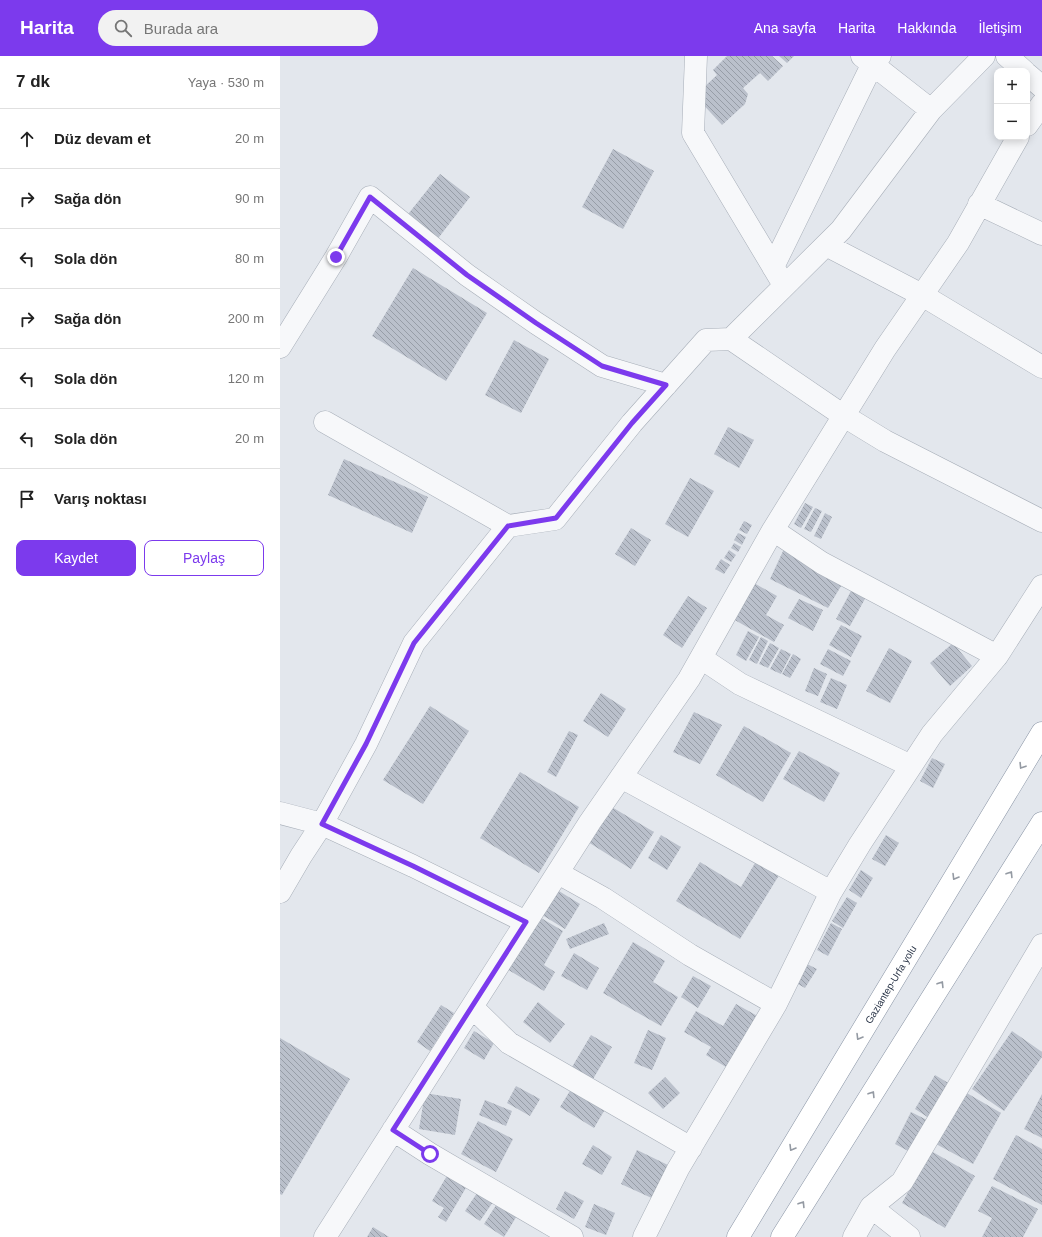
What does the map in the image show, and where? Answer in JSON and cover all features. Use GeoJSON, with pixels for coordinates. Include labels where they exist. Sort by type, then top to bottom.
{"type":"FeatureCollection","features":[{"type":"Feature","properties":{"kind":"highway","name":"Gaziantep-Urfa yolu"},"geometry":{"type":"LineString","coordinates":[[738,1237],[1042,733]]}},
{"type":"Feature","properties":{"kind":"highway"},"geometry":{"type":"LineString","coordinates":[[782,1237],[1042,823]]}},
{"type":"Feature","properties":{"kind":"street"},"geometry":{"type":"LineString","coordinates":[[696,56],[692,132],[784,285]]}},
{"type":"Feature","properties":{"kind":"street"},"geometry":{"type":"LineString","coordinates":[[731,339],[841,230],[931,110],[984,56]]}},
{"type":"Feature","properties":{"kind":"street"},"geometry":{"type":"LineString","coordinates":[[1007,56],[1021,68]]}},
{"type":"Feature","properties":{"kind":"street"},"geometry":{"type":"LineString","coordinates":[[773,267],[871,59],[931,110]]}},
{"type":"Feature","properties":{"kind":"street"},"geometry":{"type":"LineString","coordinates":[[1030,77],[1042,87]]}},
{"type":"Feature","properties":{"kind":"street"},"geometry":{"type":"LineString","coordinates":[[1030,121],[1042,104]]}},
{"type":"Feature","properties":{"kind":"street"},"geometry":{"type":"LineString","coordinates":[[325,1237],[526,922],[621,777],[689,679],[773,530],[885,349],[958,243],[1016,140]]}},
{"type":"Feature","properties":{"kind":"street"},"geometry":{"type":"LineString","coordinates":[[280,347],[336,257],[370,197],[467,275],[536,323],[602,366],[666,385]]}},
{"type":"Feature","properties":{"kind":"street"},"geometry":{"type":"LineString","coordinates":[[979,204],[1042,234]]}},
{"type":"Feature","properties":{"kind":"street"},"geometry":{"type":"LineString","coordinates":[[826,245],[922,295],[1042,367]]}},
{"type":"Feature","properties":{"kind":"street"},"geometry":{"type":"LineString","coordinates":[[325,422],[508,526],[556,518],[632,423],[706,340],[731,339],[844,416],[884,441],[1042,521]]}},
{"type":"Feature","properties":{"kind":"street"},"geometry":{"type":"LineString","coordinates":[[280,892],[322,824],[366,744],[414,643],[508,526]]}},
{"type":"Feature","properties":{"kind":"street"},"geometry":{"type":"LineString","coordinates":[[773,530],[822,563],[997,656]]}},
{"type":"Feature","properties":{"kind":"street"},"geometry":{"type":"LineString","coordinates":[[644,1237],[691,1148],[776,1004],[831,892],[932,734],[997,656],[1042,586]]}},
{"type":"Feature","properties":{"kind":"street"},"geometry":{"type":"LineString","coordinates":[[701,658],[740,684],[911,766]]}},
{"type":"Feature","properties":{"kind":"street"},"geometry":{"type":"LineString","coordinates":[[621,777],[831,892]]}},
{"type":"Feature","properties":{"kind":"street"},"geometry":{"type":"LineString","coordinates":[[280,813],[322,824],[413,866],[526,922]]}},
{"type":"Feature","properties":{"kind":"street"},"geometry":{"type":"LineString","coordinates":[[558,873],[603,898],[690,955],[776,1004]]}},
{"type":"Feature","properties":{"kind":"street"},"geometry":{"type":"LineString","coordinates":[[854,1237],[871,1208],[902,1182],[1042,945]]}},
{"type":"Feature","properties":{"kind":"street"},"geometry":{"type":"LineString","coordinates":[[472,1007],[509,1043],[691,1148]]}},
{"type":"Feature","properties":{"kind":"street"},"geometry":{"type":"LineString","coordinates":[[393,1130],[437,1158],[572,1237]]}},
{"type":"Feature","properties":{"kind":"street"},"geometry":{"type":"LineString","coordinates":[[871,1208],[909,1237]]}},
{"type":"Feature","properties":{"kind":"building"},"geometry":{"type":"Polygon","coordinates":[[[727,56],[772,56],[783,66],[768,81],[760,73],[743,88],[748,94],[745,104],[722,125],[699,100],[701,90],[717,75],[713,70],[727,56]]]}},
{"type":"Feature","properties":{"kind":"building"},"geometry":{"type":"Polygon","coordinates":[[[779,56],[794,56],[787,63],[779,56]]]}},
{"type":"Feature","properties":{"kind":"building"},"geometry":{"type":"Polygon","coordinates":[[[613,149],[654,171],[623,229],[582,207],[613,149]]]}},
{"type":"Feature","properties":{"kind":"building"},"geometry":{"type":"Polygon","coordinates":[[[440,174],[470,197],[436,241],[405,218],[440,174]]]}},
{"type":"Feature","properties":{"kind":"building"},"geometry":{"type":"Polygon","coordinates":[[[413,268],[487,313],[446,381],[372,336],[413,268]]]}},
{"type":"Feature","properties":{"kind":"building"},"geometry":{"type":"Polygon","coordinates":[[[514,340],[549,359],[521,413],[485,395],[514,340]]]}},
{"type":"Feature","properties":{"kind":"building"},"geometry":{"type":"Polygon","coordinates":[[[728,427],[754,440],[739,468],[714,454],[728,427]]]}},
{"type":"Feature","properties":{"kind":"building"},"geometry":{"type":"Polygon","coordinates":[[[344,459],[428,497],[412,533],[328,495],[344,459]]]}},
{"type":"Feature","properties":{"kind":"building"},"geometry":{"type":"Polygon","coordinates":[[[690,478],[714,491],[688,537],[665,524],[690,478]]]}},
{"type":"Feature","properties":{"kind":"building"},"geometry":{"type":"Polygon","coordinates":[[[805,503],[813,507],[801,528],[794,524],[805,503]]]}},
{"type":"Feature","properties":{"kind":"building"},"geometry":{"type":"Polygon","coordinates":[[[815,508],[822,511],[811,532],[804,529],[815,508]]]}},
{"type":"Feature","properties":{"kind":"building"},"geometry":{"type":"Polygon","coordinates":[[[825,513],[832,517],[821,539],[814,536],[825,513]]]}},
{"type":"Feature","properties":{"kind":"building"},"geometry":{"type":"Polygon","coordinates":[[[744,521],[752,525],[747,534],[739,530],[744,521]]]}},
{"type":"Feature","properties":{"kind":"building"},"geometry":{"type":"Polygon","coordinates":[[[631,528],[651,540],[635,566],[615,554],[631,528]]]}},
{"type":"Feature","properties":{"kind":"building"},"geometry":{"type":"Polygon","coordinates":[[[738,533],[746,537],[742,545],[734,540],[738,533]]]}},
{"type":"Feature","properties":{"kind":"building"},"geometry":{"type":"Polygon","coordinates":[[[734,543],[741,547],[738,552],[731,548],[734,543]]]}},
{"type":"Feature","properties":{"kind":"building"},"geometry":{"type":"Polygon","coordinates":[[[784,549],[844,581],[828,608],[770,579],[784,549]]]}},
{"type":"Feature","properties":{"kind":"building"},"geometry":{"type":"Polygon","coordinates":[[[729,550],[736,555],[731,562],[724,558],[729,550]]]}},
{"type":"Feature","properties":{"kind":"building"},"geometry":{"type":"Polygon","coordinates":[[[721,559],[730,565],[724,574],[715,569],[721,559]]]}},
{"type":"Feature","properties":{"kind":"building"},"geometry":{"type":"Polygon","coordinates":[[[754,583],[777,596],[766,615],[784,625],[774,642],[733,619],[754,583]]]}},
{"type":"Feature","properties":{"kind":"building"},"geometry":{"type":"Polygon","coordinates":[[[852,589],[866,597],[850,626],[836,619],[852,589]]]}},
{"type":"Feature","properties":{"kind":"building"},"geometry":{"type":"Polygon","coordinates":[[[688,596],[707,608],[682,648],[663,635],[688,596]]]}},
{"type":"Feature","properties":{"kind":"building"},"geometry":{"type":"Polygon","coordinates":[[[799,599],[823,610],[813,631],[788,618],[799,599]]]}},
{"type":"Feature","properties":{"kind":"building"},"geometry":{"type":"Polygon","coordinates":[[[841,625],[862,636],[851,657],[829,645],[841,625]]]}},
{"type":"Feature","properties":{"kind":"building"},"geometry":{"type":"Polygon","coordinates":[[[748,631],[759,637],[746,661],[736,655],[748,631]]]}},
{"type":"Feature","properties":{"kind":"building"},"geometry":{"type":"Polygon","coordinates":[[[761,637],[768,641],[757,664],[749,660],[761,637]]]}},
{"type":"Feature","properties":{"kind":"building"},"geometry":{"type":"Polygon","coordinates":[[[770,643],[779,648],[768,668],[759,664],[770,643]]]}},
{"type":"Feature","properties":{"kind":"building"},"geometry":{"type":"Polygon","coordinates":[[[953,643],[972,666],[950,686],[930,663],[953,643]]]}},
{"type":"Feature","properties":{"kind":"building"},"geometry":{"type":"Polygon","coordinates":[[[889,648],[912,661],[890,703],[866,691],[889,648]]]}},
{"type":"Feature","properties":{"kind":"building"},"geometry":{"type":"Polygon","coordinates":[[[781,649],[791,654],[781,674],[770,669],[781,649]]]}},
{"type":"Feature","properties":{"kind":"building"},"geometry":{"type":"Polygon","coordinates":[[[828,649],[851,661],[843,676],[820,664],[828,649]]]}},
{"type":"Feature","properties":{"kind":"building"},"geometry":{"type":"Polygon","coordinates":[[[793,654],[801,659],[790,678],[782,674],[793,654]]]}},
{"type":"Feature","properties":{"kind":"building"},"geometry":{"type":"Polygon","coordinates":[[[814,668],[827,674],[818,696],[805,691],[814,668]]]}},
{"type":"Feature","properties":{"kind":"building"},"geometry":{"type":"Polygon","coordinates":[[[831,678],[847,685],[837,709],[820,702],[831,678]]]}},
{"type":"Feature","properties":{"kind":"building"},"geometry":{"type":"Polygon","coordinates":[[[601,693],[626,709],[608,737],[583,721],[601,693]]]}},
{"type":"Feature","properties":{"kind":"building"},"geometry":{"type":"Polygon","coordinates":[[[430,706],[469,731],[423,804],[383,780],[430,706]]]}},
{"type":"Feature","properties":{"kind":"building"},"geometry":{"type":"Polygon","coordinates":[[[694,712],[722,725],[700,764],[673,752],[694,712]]]}},
{"type":"Feature","properties":{"kind":"building"},"geometry":{"type":"Polygon","coordinates":[[[744,726],[791,753],[763,802],[716,775],[744,726]]]}},
{"type":"Feature","properties":{"kind":"building"},"geometry":{"type":"Polygon","coordinates":[[[569,731],[578,735],[556,777],[547,772],[569,731]]]}},
{"type":"Feature","properties":{"kind":"building"},"geometry":{"type":"Polygon","coordinates":[[[799,751],[840,773],[824,802],[783,779],[799,751]]]}},
{"type":"Feature","properties":{"kind":"building"},"geometry":{"type":"Polygon","coordinates":[[[932,758],[945,764],[933,788],[920,781],[932,758]]]}},
{"type":"Feature","properties":{"kind":"building"},"geometry":{"type":"Polygon","coordinates":[[[520,772],[579,807],[539,873],[480,838],[520,772]]]}},
{"type":"Feature","properties":{"kind":"building"},"geometry":{"type":"Polygon","coordinates":[[[610,806],[654,832],[631,869],[588,842],[610,806]]]}},
{"type":"Feature","properties":{"kind":"building"},"geometry":{"type":"Polygon","coordinates":[[[661,835],[681,847],[667,870],[648,858],[661,835]]]}},
{"type":"Feature","properties":{"kind":"building"},"geometry":{"type":"Polygon","coordinates":[[[886,835],[899,843],[885,866],[872,859],[886,835]]]}},
{"type":"Feature","properties":{"kind":"building"},"geometry":{"type":"Polygon","coordinates":[[[758,858],[781,872],[740,939],[676,901],[700,862],[741,887],[758,858]]]}},
{"type":"Feature","properties":{"kind":"building"},"geometry":{"type":"Polygon","coordinates":[[[861,870],[873,878],[861,898],[849,890],[861,870]]]}},
{"type":"Feature","properties":{"kind":"building"},"geometry":{"type":"Polygon","coordinates":[[[554,888],[580,904],[565,929],[539,913],[554,888]]]}},
{"type":"Feature","properties":{"kind":"building"},"geometry":{"type":"Polygon","coordinates":[[[847,897],[857,903],[843,928],[832,921],[847,897]]]}},
{"type":"Feature","properties":{"kind":"building"},"geometry":{"type":"Polygon","coordinates":[[[536,915],[563,931],[544,965],[555,972],[544,991],[505,968],[536,915]]]}},
{"type":"Feature","properties":{"kind":"building"},"geometry":{"type":"Polygon","coordinates":[[[604,923],[609,934],[570,949],[566,939],[604,923]]]}},
{"type":"Feature","properties":{"kind":"building"},"geometry":{"type":"Polygon","coordinates":[[[831,923],[842,929],[828,956],[817,950],[831,923]]]}},
{"type":"Feature","properties":{"kind":"building"},"geometry":{"type":"Polygon","coordinates":[[[633,942],[665,961],[653,982],[678,997],[661,1026],[603,993],[633,942]]]}},
{"type":"Feature","properties":{"kind":"building"},"geometry":{"type":"Polygon","coordinates":[[[574,953],[599,968],[587,990],[561,976],[574,953]]]}},
{"type":"Feature","properties":{"kind":"building"},"geometry":{"type":"Polygon","coordinates":[[[807,964],[817,969],[805,988],[796,983],[807,964]]]}},
{"type":"Feature","properties":{"kind":"building"},"geometry":{"type":"Polygon","coordinates":[[[693,976],[711,986],[698,1008],[681,997],[693,976]]]}},
{"type":"Feature","properties":{"kind":"building"},"geometry":{"type":"Polygon","coordinates":[[[538,1002],[565,1024],[550,1043],[523,1022],[538,1002]]]}},
{"type":"Feature","properties":{"kind":"building"},"geometry":{"type":"Polygon","coordinates":[[[736,1004],[761,1018],[731,1070],[706,1055],[711,1047],[684,1032],[696,1011],[723,1026],[736,1004]]]}},
{"type":"Feature","properties":{"kind":"building"},"geometry":{"type":"Polygon","coordinates":[[[441,1005],[454,1013],[430,1051],[417,1042],[441,1005]]]}},
{"type":"Feature","properties":{"kind":"building"},"geometry":{"type":"Polygon","coordinates":[[[648,1030],[666,1038],[652,1070],[634,1063],[648,1030]]]}},
{"type":"Feature","properties":{"kind":"building"},"geometry":{"type":"Polygon","coordinates":[[[474,1031],[494,1043],[484,1060],[464,1048],[474,1031]]]}},
{"type":"Feature","properties":{"kind":"building"},"geometry":{"type":"Polygon","coordinates":[[[1012,1031],[1042,1052],[1042,1057],[1004,1111],[972,1089],[1012,1031]]]}},
{"type":"Feature","properties":{"kind":"building"},"geometry":{"type":"Polygon","coordinates":[[[591,1035],[612,1047],[593,1079],[572,1067],[591,1035]]]}},
{"type":"Feature","properties":{"kind":"building"},"geometry":{"type":"Polygon","coordinates":[[[280,1038],[350,1079],[282,1195],[280,1194],[280,1038]]]}},
{"type":"Feature","properties":{"kind":"building"},"geometry":{"type":"Polygon","coordinates":[[[935,1075],[950,1084],[929,1118],[915,1109],[935,1075]]]}},
{"type":"Feature","properties":{"kind":"building"},"geometry":{"type":"Polygon","coordinates":[[[665,1077],[680,1093],[663,1109],[648,1093],[665,1077]]]}},
{"type":"Feature","properties":{"kind":"building"},"geometry":{"type":"Polygon","coordinates":[[[516,1086],[540,1099],[530,1116],[507,1103],[516,1086]]]}},
{"type":"Feature","properties":{"kind":"building"},"geometry":{"type":"Polygon","coordinates":[[[573,1086],[607,1106],[594,1128],[560,1107],[573,1086]]]}},
{"type":"Feature","properties":{"kind":"building"},"geometry":{"type":"Polygon","coordinates":[[[965,1092],[1001,1113],[973,1164],[936,1144],[965,1092]]]}},
{"type":"Feature","properties":{"kind":"building"},"geometry":{"type":"Polygon","coordinates":[[[425,1093],[461,1099],[455,1135],[419,1129],[425,1093]]]}},
{"type":"Feature","properties":{"kind":"building"},"geometry":{"type":"Polygon","coordinates":[[[1042,1094],[1042,1138],[1024,1129],[1042,1094]]]}},
{"type":"Feature","properties":{"kind":"building"},"geometry":{"type":"Polygon","coordinates":[[[485,1100],[512,1111],[506,1126],[479,1115],[485,1100]]]}},
{"type":"Feature","properties":{"kind":"building"},"geometry":{"type":"Polygon","coordinates":[[[911,1112],[929,1121],[912,1153],[895,1144],[911,1112]]]}},
{"type":"Feature","properties":{"kind":"building"},"geometry":{"type":"Polygon","coordinates":[[[478,1121],[513,1139],[496,1172],[461,1154],[478,1121]]]}},
{"type":"Feature","properties":{"kind":"building"},"geometry":{"type":"Polygon","coordinates":[[[1016,1135],[1042,1149],[1042,1205],[993,1179],[1016,1135]]]}},
{"type":"Feature","properties":{"kind":"building"},"geometry":{"type":"Polygon","coordinates":[[[593,1145],[612,1157],[602,1175],[582,1164],[593,1145]]]}},
{"type":"Feature","properties":{"kind":"building"},"geometry":{"type":"Polygon","coordinates":[[[637,1150],[672,1167],[656,1200],[621,1184],[637,1150]]]}},
{"type":"Feature","properties":{"kind":"building"},"geometry":{"type":"Polygon","coordinates":[[[931,1151],[975,1176],[945,1228],[902,1203],[931,1151]]]}},
{"type":"Feature","properties":{"kind":"building"},"geometry":{"type":"Polygon","coordinates":[[[448,1174],[467,1186],[446,1222],[438,1217],[444,1208],[432,1201],[448,1174]]]}},
{"type":"Feature","properties":{"kind":"building"},"geometry":{"type":"Polygon","coordinates":[[[992,1186],[1038,1209],[1023,1237],[982,1237],[992,1218],[978,1211],[992,1186]]]}},
{"type":"Feature","properties":{"kind":"building"},"geometry":{"type":"Polygon","coordinates":[[[565,1191],[584,1201],[574,1219],[556,1209],[565,1191]]]}},
{"type":"Feature","properties":{"kind":"building"},"geometry":{"type":"Polygon","coordinates":[[[477,1193],[493,1202],[480,1221],[465,1211],[477,1193]]]}},
{"type":"Feature","properties":{"kind":"building"},"geometry":{"type":"Polygon","coordinates":[[[498,1202],[518,1214],[504,1237],[484,1224],[498,1202]]]}},
{"type":"Feature","properties":{"kind":"building"},"geometry":{"type":"Polygon","coordinates":[[[594,1204],[615,1213],[606,1235],[585,1227],[594,1204]]]}},
{"type":"Feature","properties":{"kind":"building"},"geometry":{"type":"Polygon","coordinates":[[[373,1227],[389,1237],[367,1237],[373,1227]]]}},
{"type":"Feature","properties":{"kind":"route"},"geometry":{"type":"LineString","coordinates":[[336,257],[370,197],[467,275],[536,323],[602,366],[666,385],[632,423],[556,518],[508,526],[414,643],[366,744],[322,824],[413,866],[526,922],[393,1130],[430,1154]]}}]}
